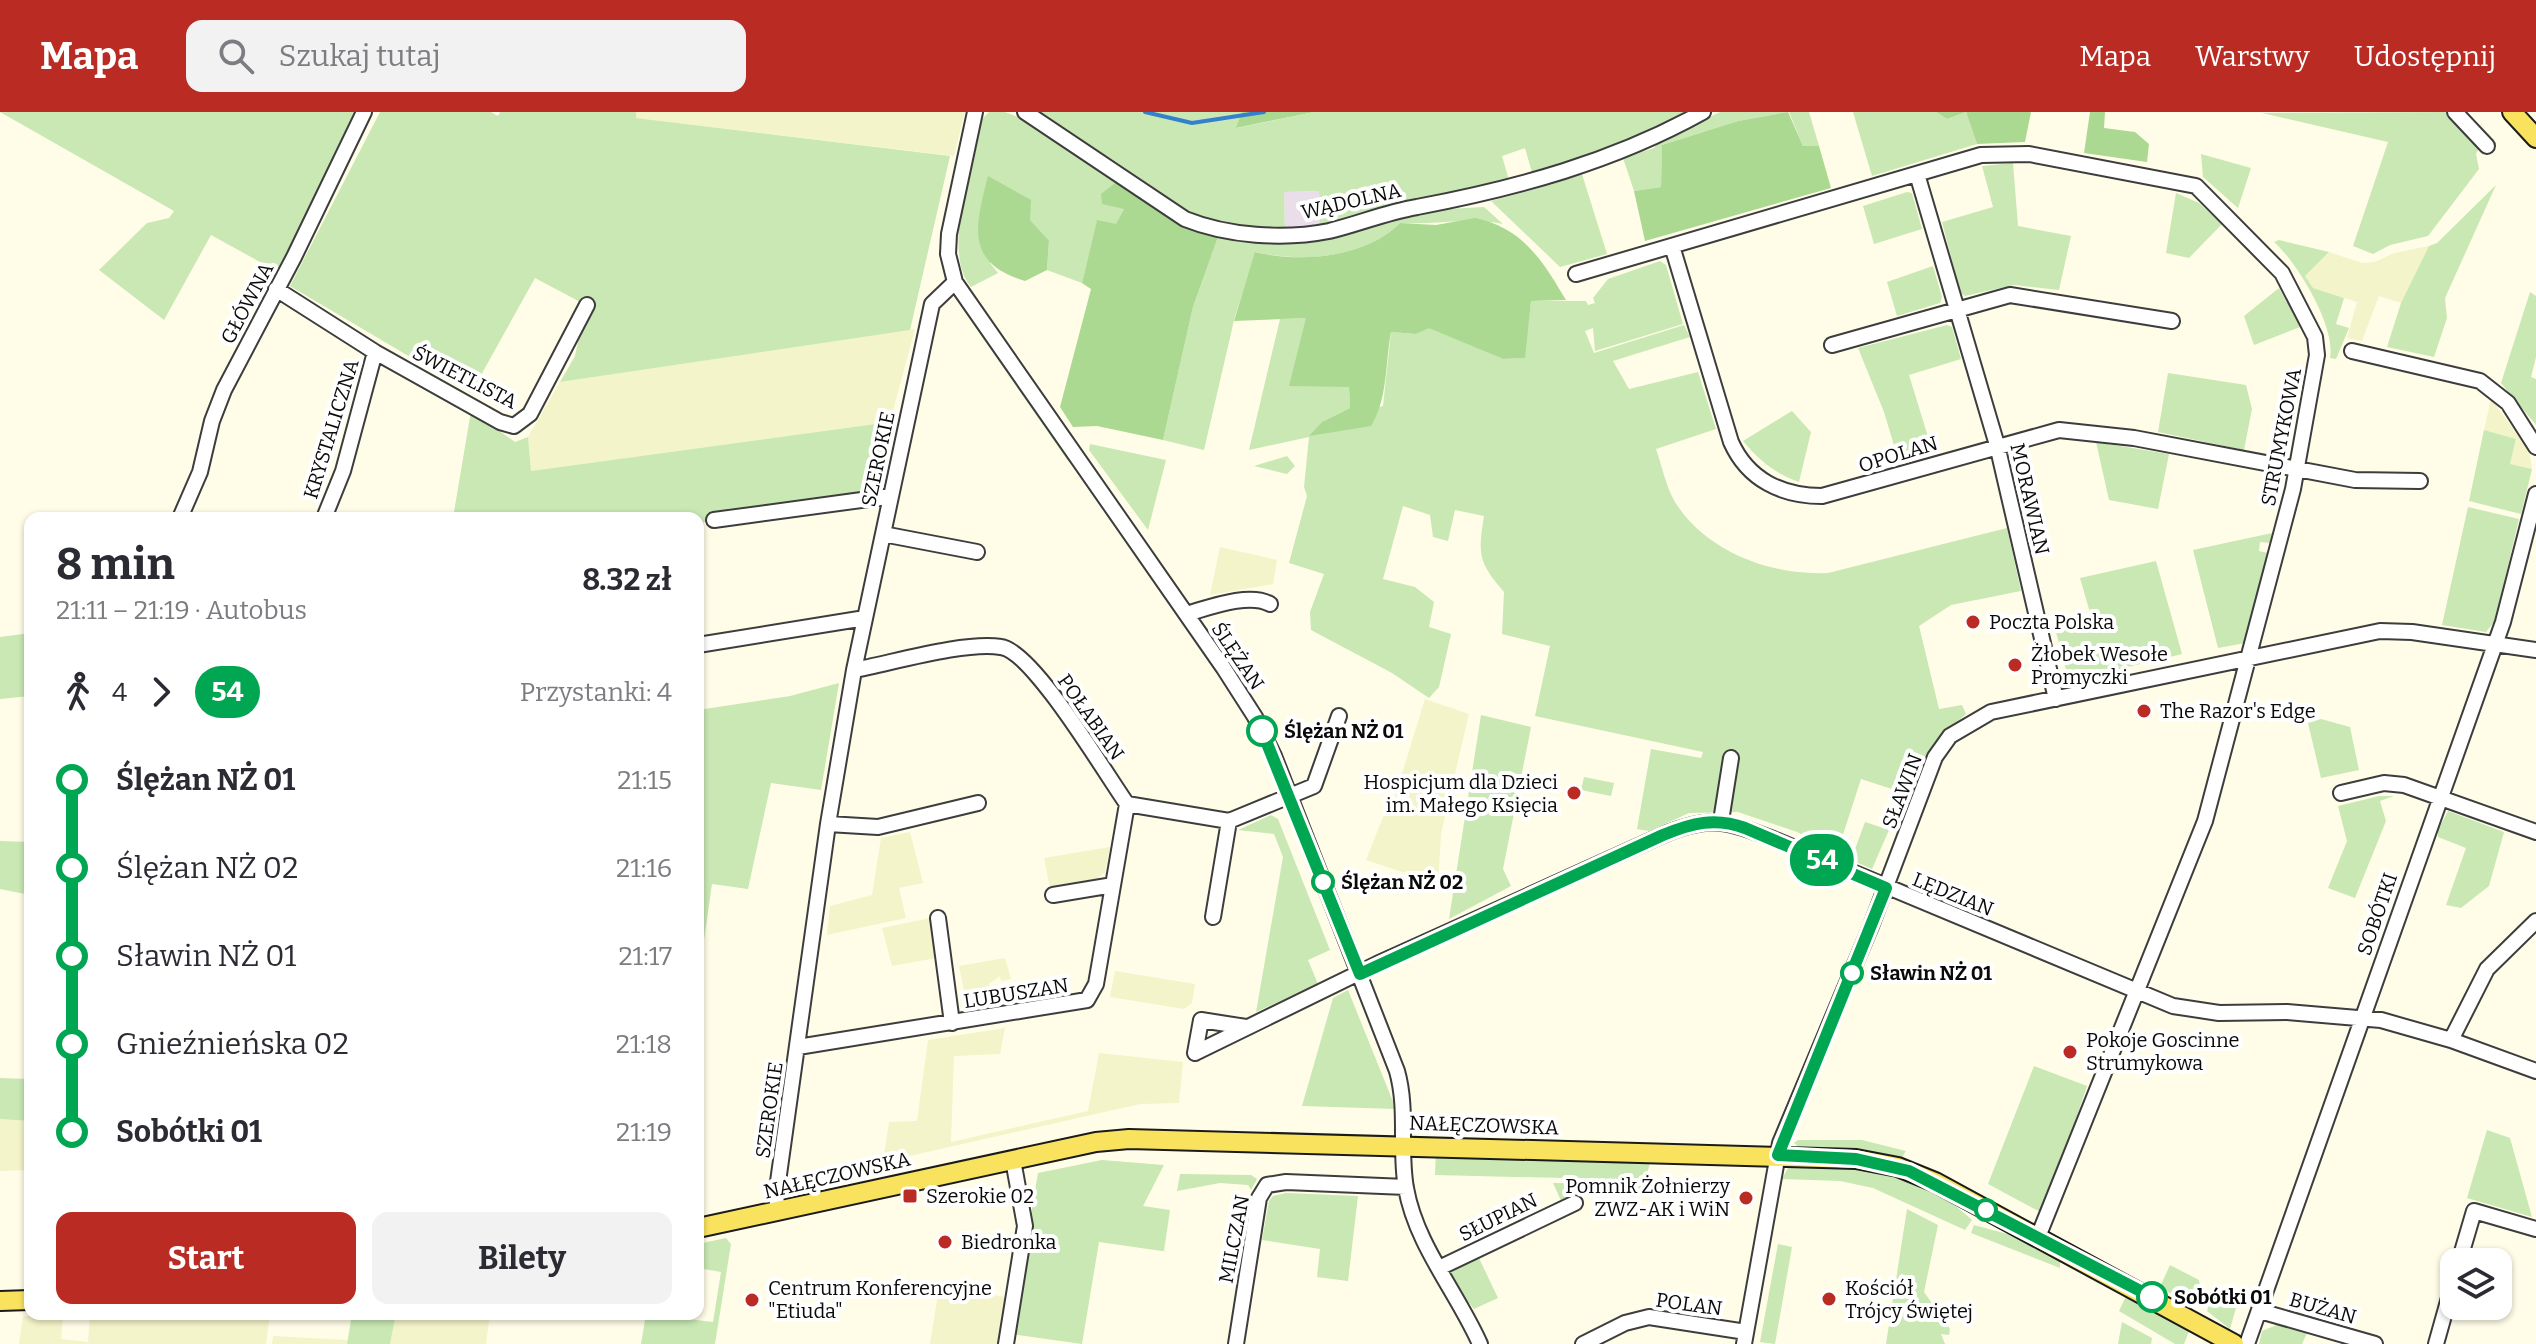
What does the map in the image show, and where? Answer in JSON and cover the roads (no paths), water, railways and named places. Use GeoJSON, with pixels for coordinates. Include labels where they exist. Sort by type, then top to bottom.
{"type":"FeatureCollection","features":[{"type":"Feature","properties":{"kind":"main road"},"geometry":{"type":"LineString","coordinates":[[2512,112],[2536,138]]}},
{"type":"Feature","properties":{"kind":"main road","name":"NAŁĘCZOWSKA"},"geometry":{"type":"LineString","coordinates":[[704,1227],[1096,1142],[1139,1138],[1856,1159],[1903,1168],[2038,1237],[2234,1344]]}},
{"type":"Feature","properties":{"kind":"main road"},"geometry":{"type":"LineString","coordinates":[[0,1301],[24,1300]]}},
{"type":"Feature","properties":{"kind":"street","name":"GŁÓWNA"},"geometry":{"type":"LineString","coordinates":[[183,512],[200,472],[212,421],[224,390],[364,112]]}},
{"type":"Feature","properties":{"kind":"street"},"geometry":{"type":"LineString","coordinates":[[955,282],[948,254],[949,234],[975,112]]}},
{"type":"Feature","properties":{"kind":"street","name":"WĄDOLNA"},"geometry":{"type":"LineString","coordinates":[[1025,112],[1185,219],[1211,230],[1272,234],[1328,231],[1415,207],[1461,200],[1547,178],[1659,135],[1703,112]]}},
{"type":"Feature","properties":{"kind":"street"},"geometry":{"type":"LineString","coordinates":[[2455,112],[2487,146]]}},
{"type":"Feature","properties":{"kind":"street","name":"STRUMYKOWA"},"geometry":{"type":"LineString","coordinates":[[1576,274],[1981,155],[2015,152],[2188,183],[2206,192],[2282,273],[2315,337],[2316,363],[2297,470],[2252,656],[2205,821],[2139,992],[2038,1237]]}},
{"type":"Feature","properties":{"kind":"street","name":"MORAWIAN"},"geometry":{"type":"LineString","coordinates":[[1917,174],[1997,445],[2056,699]]}},
{"type":"Feature","properties":{"kind":"street","name":"OPOLAN"},"geometry":{"type":"LineString","coordinates":[[1672,246],[1735,450],[1757,477],[1774,488],[1794,494],[1822,496],[2047,431],[2084,431],[2355,480],[2420,481]]}},
{"type":"Feature","properties":{"kind":"street","name":"SZEROKIE"},"geometry":{"type":"LineString","coordinates":[[778,1211],[776,1196],[828,824],[854,670],[932,304],[955,282]]}},
{"type":"Feature","properties":{"kind":"street","name":"ŚLĘŻAN"},"geometry":{"type":"LineString","coordinates":[[955,282],[1255,717],[1290,798],[1399,1077],[1406,1145]]}},
{"type":"Feature","properties":{"kind":"street","name":"ŚWIETLISTA"},"geometry":{"type":"LineString","coordinates":[[276,289],[375,352],[500,422],[514,426],[530,414],[587,305]]}},
{"type":"Feature","properties":{"kind":"street"},"geometry":{"type":"LineString","coordinates":[[1832,345],[2000,296],[2019,295],[2172,321]]}},
{"type":"Feature","properties":{"kind":"street"},"geometry":{"type":"LineString","coordinates":[[2352,351],[2480,381],[2508,403],[2536,447]]}},
{"type":"Feature","properties":{"kind":"street","name":"KRYSTALICZNA"},"geometry":{"type":"LineString","coordinates":[[326,512],[343,471],[375,352]]}},
{"type":"Feature","properties":{"kind":"street","name":"SOBÓTKI"},"geometry":{"type":"LineString","coordinates":[[2247,1344],[2438,797],[2495,644],[2536,495]]}},
{"type":"Feature","properties":{"kind":"street"},"geometry":{"type":"LineString","coordinates":[[714,520],[891,496]]}},
{"type":"Feature","properties":{"kind":"street"},"geometry":{"type":"LineString","coordinates":[[883,534],[977,552]]}},
{"type":"Feature","properties":{"kind":"street"},"geometry":{"type":"LineString","coordinates":[[1186,614],[1250,600],[1262,599],[1270,604]]}},
{"type":"Feature","properties":{"kind":"street"},"geometry":{"type":"LineString","coordinates":[[704,644],[865,618]]}},
{"type":"Feature","properties":{"kind":"street","name":"SŁAWIN"},"geometry":{"type":"LineString","coordinates":[[1745,1338],[1778,1155],[1886,888],[1924,783],[1950,736],[1991,712],[2252,656],[2396,630],[2536,650]]}},
{"type":"Feature","properties":{"kind":"street","name":"POŁABIAN"},"geometry":{"type":"LineString","coordinates":[[854,670],[980,647],[1011,650],[1036,673],[1127,804]]}},
{"type":"Feature","properties":{"kind":"street"},"geometry":{"type":"LineString","coordinates":[[1127,804],[1229,821],[1290,798],[1308,790],[1316,781],[1339,716]]}},
{"type":"Feature","properties":{"kind":"street"},"geometry":{"type":"LineString","coordinates":[[1721,821],[1731,758]]}},
{"type":"Feature","properties":{"kind":"street"},"geometry":{"type":"LineString","coordinates":[[2341,793],[2384,783],[2438,797],[2536,832]]}},
{"type":"Feature","properties":{"kind":"street"},"geometry":{"type":"LineString","coordinates":[[828,824],[878,827],[978,803]]}},
{"type":"Feature","properties":{"kind":"street","name":"LUBUSZAN"},"geometry":{"type":"LineString","coordinates":[[798,1047],[1087,1000],[1096,984],[1127,804]]}},
{"type":"Feature","properties":{"kind":"street"},"geometry":{"type":"LineString","coordinates":[[1213,917],[1229,821]]}},
{"type":"Feature","properties":{"kind":"street","name":"LĘDZIAN"},"geometry":{"type":"LineString","coordinates":[[1246,1027],[1201,1020],[1195,1053],[1360,974],[1688,825],[1721,821],[1773,839],[2139,992],[2194,1011],[2363,1018],[2451,1040],[2536,1071]]}},
{"type":"Feature","properties":{"kind":"street"},"geometry":{"type":"LineString","coordinates":[[1053,895],[1113,885]]}},
{"type":"Feature","properties":{"kind":"street"},"geometry":{"type":"LineString","coordinates":[[938,918],[952,1023]]}},
{"type":"Feature","properties":{"kind":"street"},"geometry":{"type":"LineString","coordinates":[[2451,1040],[2487,969],[2536,921]]}},
{"type":"Feature","properties":{"kind":"street"},"geometry":{"type":"LineString","coordinates":[[1406,1145],[1406,1187],[1419,1231],[1480,1344]]}},
{"type":"Feature","properties":{"kind":"street"},"geometry":{"type":"LineString","coordinates":[[1006,1344],[1025,1226],[1013,1160]]}},
{"type":"Feature","properties":{"kind":"street","name":"MILCZAN"},"geometry":{"type":"LineString","coordinates":[[1236,1344],[1259,1198],[1267,1185],[1286,1182],[1406,1187]]}},
{"type":"Feature","properties":{"kind":"street","name":"SŁUPIAN"},"geometry":{"type":"LineString","coordinates":[[1439,1268],[1575,1203]]}},
{"type":"Feature","properties":{"kind":"street"},"geometry":{"type":"LineString","coordinates":[[2463,1248],[2474,1211],[2536,1229]]}},
{"type":"Feature","properties":{"kind":"street","name":"BUŻAN"},"geometry":{"type":"LineString","coordinates":[[2260,1311],[2375,1344]]}},
{"type":"Feature","properties":{"kind":"street","name":"POLAN"},"geometry":{"type":"LineString","coordinates":[[1583,1344],[1625,1323],[1649,1317],[1745,1338]]}},
{"type":"Feature","properties":{"kind":"street"},"geometry":{"type":"LineString","coordinates":[[2436,1344],[2443,1320]]}},
{"type":"Feature","properties":{"kind":"waterway"},"geometry":{"type":"LineString","coordinates":[[1145,112],[1192,123],[1264,112]]}},
{"type":"Feature","properties":{"kind":"place","name":"Poczta Polska"},"geometry":{"type":"Point","coordinates":[1973,622]}},
{"type":"Feature","properties":{"kind":"place","name":"Żłobek Wesołe Promyczki"},"geometry":{"type":"Point","coordinates":[2015,665]}},
{"type":"Feature","properties":{"kind":"place","name":"The Razor's Edge"},"geometry":{"type":"Point","coordinates":[2144,711]}},
{"type":"Feature","properties":{"kind":"place","name":"Ślężan NŻ 01"},"geometry":{"type":"Point","coordinates":[1262,731]}},
{"type":"Feature","properties":{"kind":"place","name":"Hospicjum dla Dzieci im. Małego Księcia"},"geometry":{"type":"Point","coordinates":[1574,793]}},
{"type":"Feature","properties":{"kind":"place","name":"Ślężan NŻ 02"},"geometry":{"type":"Point","coordinates":[1323,882]}},
{"type":"Feature","properties":{"kind":"place","name":"Sławin NŻ 01"},"geometry":{"type":"Point","coordinates":[1852,973]}},
{"type":"Feature","properties":{"kind":"place","name":"Pokoje Goscinne Strumykowa"},"geometry":{"type":"Point","coordinates":[2070,1052]}},
{"type":"Feature","properties":{"kind":"place","name":"Szerokie 02"},"geometry":{"type":"Point","coordinates":[910,1196]}},
{"type":"Feature","properties":{"kind":"place","name":"Pomnik Żołnierzy ZWZ-AK i WiN"},"geometry":{"type":"Point","coordinates":[1746,1198]}},
{"type":"Feature","properties":{"kind":"place","name":"Biedronka"},"geometry":{"type":"Point","coordinates":[945,1242]}},
{"type":"Feature","properties":{"kind":"place","name":"Sobótki 01"},"geometry":{"type":"Point","coordinates":[2152,1297]}},
{"type":"Feature","properties":{"kind":"place","name":"Kościół Trójcy Świętej"},"geometry":{"type":"Point","coordinates":[1829,1299]}},
{"type":"Feature","properties":{"kind":"place","name":"Centrum Konferencyjne \"Etiuda\""},"geometry":{"type":"Point","coordinates":[752,1300]}}]}
